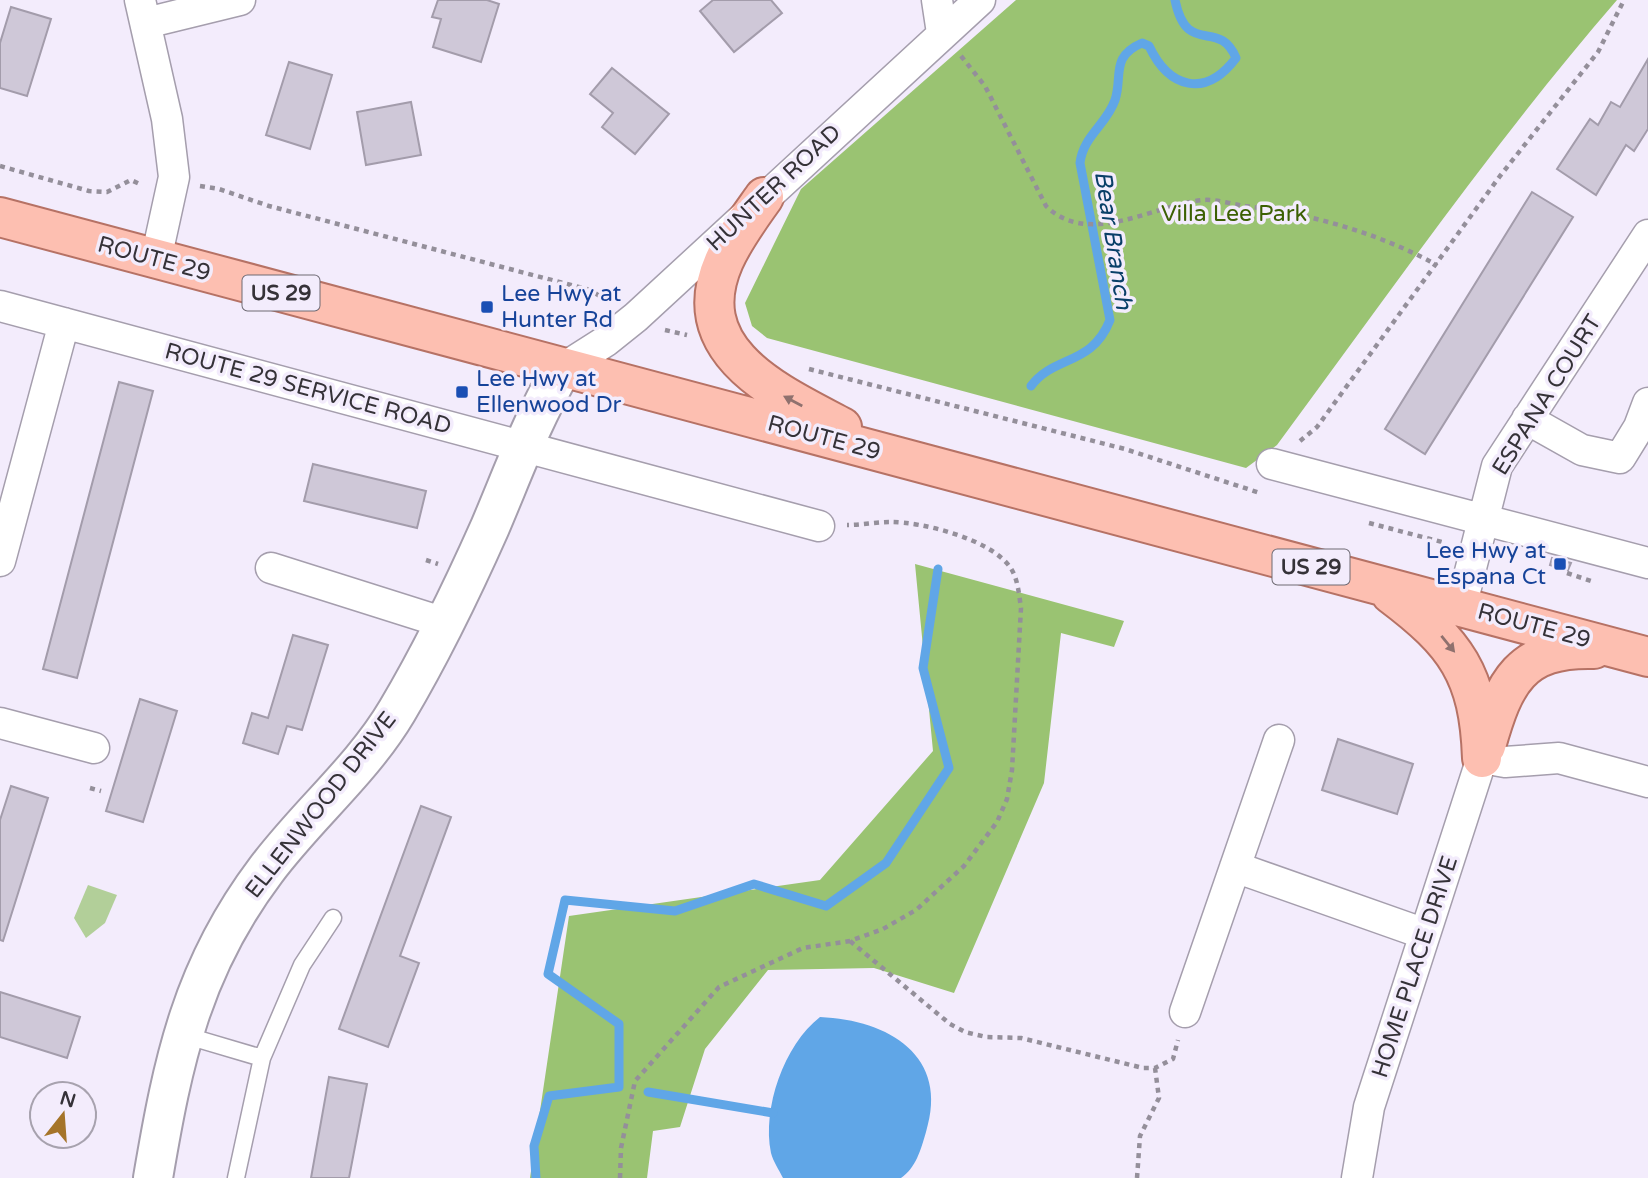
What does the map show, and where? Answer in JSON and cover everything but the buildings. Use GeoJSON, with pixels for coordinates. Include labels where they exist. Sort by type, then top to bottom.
{"type":"FeatureCollection","features":[{"type":"Feature","properties":{"kind":"main road"},"geometry":{"type":"LineString","coordinates":[[764,197],[724,261],[718,279],[717,320],[728,348],[740,364],[776,392],[896,457]]}},
{"type":"Feature","properties":{"kind":"main road","name":"ROUTE 29"},"geometry":{"type":"LineString","coordinates":[[0,218],[1635,654]]}},
{"type":"Feature","properties":{"kind":"main road"},"geometry":{"type":"LineString","coordinates":[[1378,585],[1430,624],[1456,653],[1475,702],[1482,758]]}},
{"type":"Feature","properties":{"kind":"main road"},"geometry":{"type":"LineString","coordinates":[[1482,758],[1502,694],[1522,667],[1538,657],[1558,651],[1635,654]]}},
{"type":"Feature","properties":{"kind":"street"},"geometry":{"type":"LineString","coordinates":[[156,259],[174,177],[167,119],[143,12],[240,0]]}},
{"type":"Feature","properties":{"kind":"street"},"geometry":{"type":"LineString","coordinates":[[937,0],[942,33]]}},
{"type":"Feature","properties":{"kind":"street","name":"HUNTER ROAD"},"geometry":{"type":"LineString","coordinates":[[562,369],[606,341],[636,317],[979,0]]}},
{"type":"Feature","properties":{"kind":"street","name":"ESPANA COURT"},"geometry":{"type":"LineString","coordinates":[[1461,607],[1497,466],[1648,235]]}},
{"type":"Feature","properties":{"kind":"street","name":"ROUTE 29 SERVICE ROAD"},"geometry":{"type":"LineString","coordinates":[[0,306],[819,526]]}},
{"type":"Feature","properties":{"kind":"street"},"geometry":{"type":"LineString","coordinates":[[0,561],[64,323]]}},
{"type":"Feature","properties":{"kind":"street","name":"ELLENWOOD DRIVE"},"geometry":{"type":"LineString","coordinates":[[153,1178],[170,1078],[204,975],[232,921],[266,870],[373,747],[396,714],[445,623],[491,523],[521,446],[562,369]]}},
{"type":"Feature","properties":{"kind":"street"},"geometry":{"type":"LineString","coordinates":[[1527,419],[1582,450],[1620,458],[1639,427],[1648,403]]}},
{"type":"Feature","properties":{"kind":"street"},"geometry":{"type":"LineString","coordinates":[[1272,464],[1648,563]]}},
{"type":"Feature","properties":{"kind":"street"},"geometry":{"type":"LineString","coordinates":[[271,568],[445,623]]}},
{"type":"Feature","properties":{"kind":"street"},"geometry":{"type":"LineString","coordinates":[[0,723],[94,748]]}},
{"type":"Feature","properties":{"kind":"street"},"geometry":{"type":"LineString","coordinates":[[1185,1012],[1279,740]]}},
{"type":"Feature","properties":{"kind":"street"},"geometry":{"type":"LineString","coordinates":[[1482,758],[1505,762],[1559,758],[1648,782]]}},
{"type":"Feature","properties":{"kind":"street","name":"HOME PLACE DRIVE"},"geometry":{"type":"LineString","coordinates":[[1357,1178],[1369,1107],[1482,758]]}},
{"type":"Feature","properties":{"kind":"street"},"geometry":{"type":"LineString","coordinates":[[1236,867],[1425,934]]}},
{"type":"Feature","properties":{"kind":"lane"},"geometry":{"type":"LineString","coordinates":[[236,1178],[262,1058],[302,965],[333,918]]}},
{"type":"Feature","properties":{"kind":"lane"},"geometry":{"type":"LineString","coordinates":[[182,1035],[262,1058]]}},
{"type":"Feature","properties":{"kind":"path"},"geometry":{"type":"LineString","coordinates":[[1272,464],[1317,427],[1500,176],[1598,52],[1624,0]]}},
{"type":"Feature","properties":{"kind":"path"},"geometry":{"type":"LineString","coordinates":[[942,33],[985,86],[1045,206],[1062,220],[1074,223],[1111,223],[1203,200],[1256,207],[1339,224],[1410,250],[1437,265]]}},
{"type":"Feature","properties":{"kind":"path"},"geometry":{"type":"LineString","coordinates":[[620,1178],[621,1147],[635,1081],[719,986],[803,948],[850,941],[883,929],[916,910],[964,866],[997,822],[1007,799],[1012,770],[1021,608],[1018,585],[1010,567],[984,545],[910,524],[819,526]]}},
{"type":"Feature","properties":{"kind":"path"},"geometry":{"type":"LineString","coordinates":[[426,560],[439,564]]}},
{"type":"Feature","properties":{"kind":"path"},"geometry":{"type":"LineString","coordinates":[[90,788],[102,791]]}},
{"type":"Feature","properties":{"kind":"path"},"geometry":{"type":"LineString","coordinates":[[850,941],[950,1024],[965,1032],[1021,1038],[1143,1068],[1155,1068],[1173,1059],[1185,1012]]}},
{"type":"Feature","properties":{"kind":"path"},"geometry":{"type":"LineString","coordinates":[[1137,1178],[1140,1136],[1159,1098],[1155,1068]]}},
{"type":"Feature","properties":{"kind":"green space","name":"Villa Lee Park"},"geometry":{"type":"Polygon","coordinates":[[[1016,0],[1617,0],[1485,163],[1277,445],[1246,468],[767,338],[752,326],[745,303],[801,189],[1016,0]]]}},
{"type":"Feature","properties":{"kind":"green space"},"geometry":{"type":"Polygon","coordinates":[[[915,564],[1124,621],[1114,647],[1061,633],[1044,783],[954,993],[874,968],[768,970],[705,1049],[680,1127],[653,1131],[647,1178],[530,1178],[569,916],[820,880],[933,751],[915,564]]]}},
{"type":"Feature","properties":{"kind":"green space"},"geometry":{"type":"Polygon","coordinates":[[[88,885],[117,895],[105,923],[86,938],[74,918],[88,885]]]}},
{"type":"Feature","properties":{"kind":"water"},"geometry":{"type":"Polygon","coordinates":[[[820,1017],[869,1026],[890,1035],[908,1047],[921,1063],[929,1082],[931,1105],[920,1151],[911,1169],[901,1178],[783,1178],[771,1153],[769,1135],[773,1098],[786,1060],[807,1029],[820,1017]]]}},
{"type":"Feature","properties":{"kind":"waterway","name":"Bear Branch"},"geometry":{"type":"LineString","coordinates":[[1031,386],[1040,376],[1093,345],[1110,320],[1080,163],[1086,145],[1115,100],[1125,54],[1142,43],[1149,46],[1167,71],[1188,83],[1212,79],[1236,58],[1229,46],[1221,40],[1187,28],[1180,17],[1175,0]]}},
{"type":"Feature","properties":{"kind":"waterway","name":"Bear Branch"},"geometry":{"type":"LineString","coordinates":[[536,1178],[534,1146],[549,1096],[619,1087],[619,1024],[548,974],[565,900],[675,911],[754,884],[826,906],[886,863],[949,768],[923,668],[938,569]]}},
{"type":"Feature","properties":{"kind":"waterway"},"geometry":{"type":"LineString","coordinates":[[648,1092],[773,1113]]}},
{"type":"Feature","properties":{"kind":"place","name":"Lee Hwy at Hunter Rd"},"geometry":{"type":"Point","coordinates":[487,307]}},
{"type":"Feature","properties":{"kind":"place","name":"Lee Hwy at Ellenwood Dr"},"geometry":{"type":"Point","coordinates":[462,392]}},
{"type":"Feature","properties":{"kind":"place","name":"Lee Hwy at Espana Ct"},"geometry":{"type":"Point","coordinates":[1560,564]}}]}
